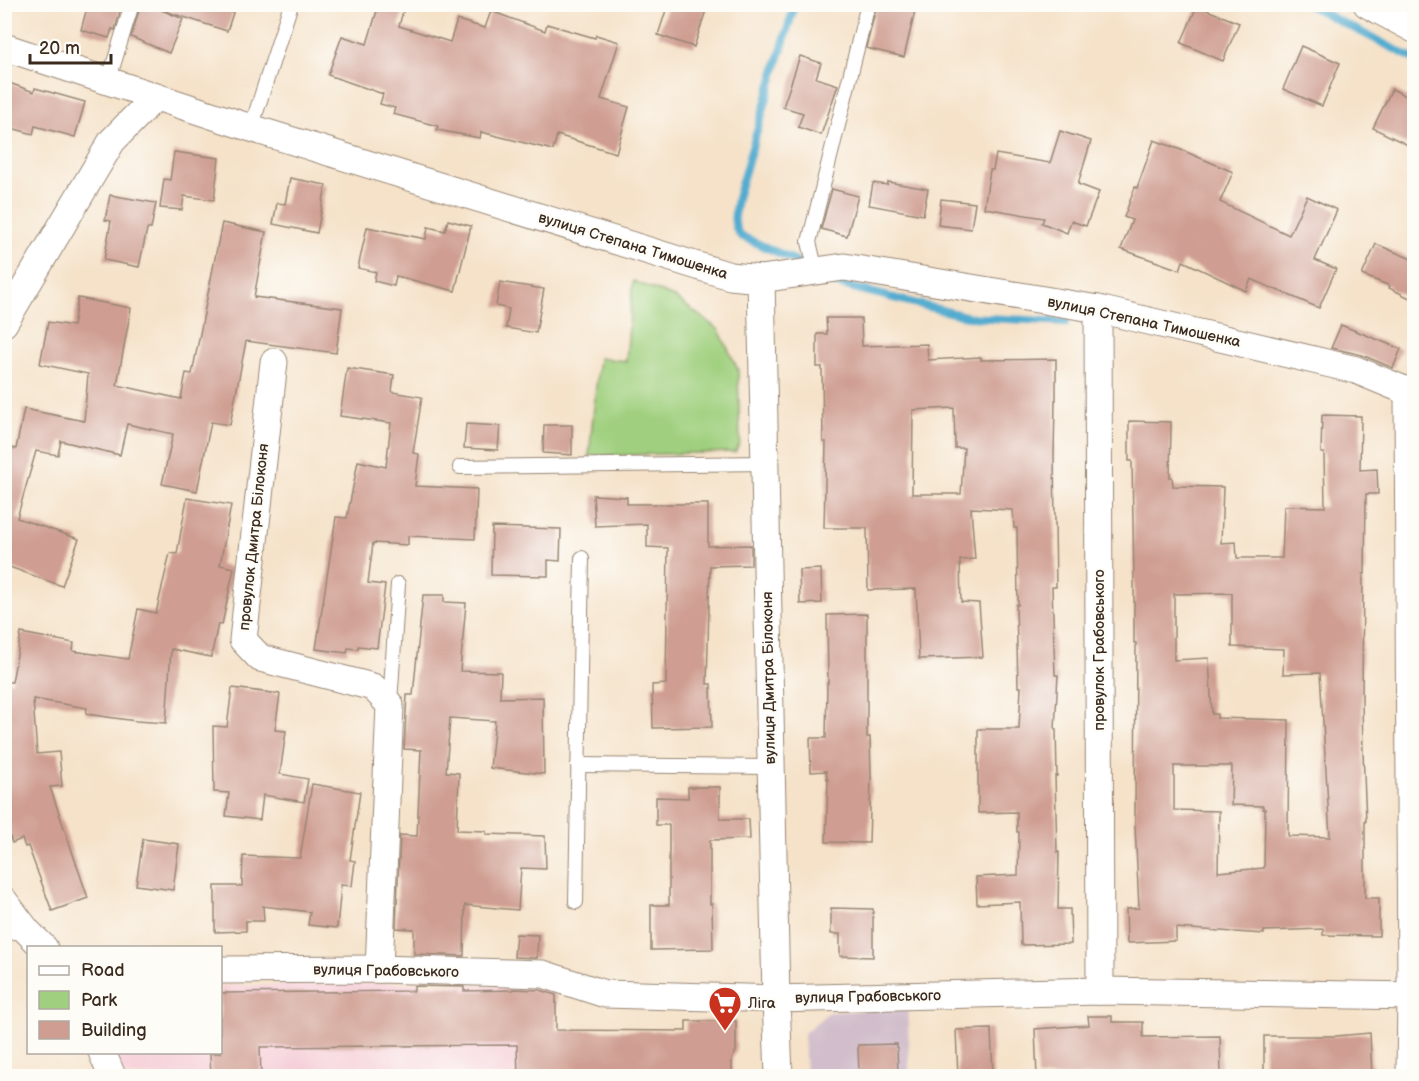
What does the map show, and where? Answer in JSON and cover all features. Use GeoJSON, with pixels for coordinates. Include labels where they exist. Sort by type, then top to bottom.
{"type":"FeatureCollection","features":[{"type":"Feature","properties":{"kind":"street"},"geometry":{"type":"LineString","coordinates":[[1367,4],[1414,28]]}},
{"type":"Feature","properties":{"kind":"street","name":"вулиця Степана Тимошенка"},"geometry":{"type":"LineString","coordinates":[[4,47],[251,128],[730,276],[761,279],[844,267],[1098,309],[1356,370],[1411,392]]}},
{"type":"Feature","properties":{"kind":"street"},"geometry":{"type":"LineString","coordinates":[[4,323],[12,294],[112,141],[155,97]]}},
{"type":"Feature","properties":{"kind":"street","name":"вулиця Дмитра Білоконя"},"geometry":{"type":"LineString","coordinates":[[761,279],[779,1077]]}},
{"type":"Feature","properties":{"kind":"street","name":"провулок Грабовського"},"geometry":{"type":"LineString","coordinates":[[1098,309],[1100,991]]}},
{"type":"Feature","properties":{"kind":"street","name":"провулок Дмитра Білоконя"},"geometry":{"type":"LineString","coordinates":[[274,362],[243,640],[260,658],[373,687],[390,705]]}},
{"type":"Feature","properties":{"kind":"street"},"geometry":{"type":"LineString","coordinates":[[1410,1077],[1413,996],[1411,392]]}},
{"type":"Feature","properties":{"kind":"street"},"geometry":{"type":"LineString","coordinates":[[379,969],[390,705]]}},
{"type":"Feature","properties":{"kind":"street"},"geometry":{"type":"LineString","coordinates":[[4,901],[25,937]]}},
{"type":"Feature","properties":{"kind":"street","name":"вулиця Грабовського"},"geometry":{"type":"LineString","coordinates":[[222,970],[379,969],[543,974],[605,994],[776,999],[1100,991],[1413,996]]}},
{"type":"Feature","properties":{"kind":"street"},"geometry":{"type":"LineString","coordinates":[[102,1054],[112,1077]]}},
{"type":"Feature","properties":{"kind":"lane"},"geometry":{"type":"LineString","coordinates":[[108,82],[132,4]]}},
{"type":"Feature","properties":{"kind":"lane"},"geometry":{"type":"LineString","coordinates":[[251,128],[291,4]]}},
{"type":"Feature","properties":{"kind":"lane"},"geometry":{"type":"LineString","coordinates":[[816,271],[809,242],[868,4]]}},
{"type":"Feature","properties":{"kind":"lane"},"geometry":{"type":"LineString","coordinates":[[460,467],[765,463]]}},
{"type":"Feature","properties":{"kind":"lane"},"geometry":{"type":"LineString","coordinates":[[576,902],[582,558]]}},
{"type":"Feature","properties":{"kind":"lane"},"geometry":{"type":"LineString","coordinates":[[390,705],[399,585]]}},
{"type":"Feature","properties":{"kind":"lane"},"geometry":{"type":"LineString","coordinates":[[578,765],[771,767]]}},
{"type":"Feature","properties":{"kind":"shaded area"},"geometry":{"type":"Polygon","coordinates":[[[401,983],[556,988],[556,1076],[116,1076],[110,1054],[222,1054],[222,986],[401,983]]]}},
{"type":"Feature","properties":{"kind":"shaded area"},"geometry":{"type":"Polygon","coordinates":[[[908,1009],[909,1076],[806,1076],[804,1033],[829,1012],[908,1009]]]}},
{"type":"Feature","properties":{"kind":"green space"},"geometry":{"type":"Polygon","coordinates":[[[633,281],[674,297],[719,330],[738,370],[740,443],[735,452],[589,456],[599,358],[626,361],[633,281]]]}},
{"type":"Feature","properties":{"kind":"building"},"geometry":{"type":"Polygon","coordinates":[[[88,4],[122,4],[115,30],[112,29],[109,38],[81,30],[88,4]]]}},
{"type":"Feature","properties":{"kind":"building"},"geometry":{"type":"Polygon","coordinates":[[[141,4],[147,4],[183,19],[169,53],[131,37],[141,4]]]}},
{"type":"Feature","properties":{"kind":"building"},"geometry":{"type":"Polygon","coordinates":[[[160,4],[236,4],[227,31],[159,9],[160,4]]]}},
{"type":"Feature","properties":{"kind":"building"},"geometry":{"type":"Polygon","coordinates":[[[379,4],[405,4],[399,26],[450,42],[457,20],[485,28],[491,11],[545,31],[547,24],[595,38],[596,35],[619,42],[601,99],[629,107],[616,153],[557,135],[553,150],[481,132],[480,138],[437,130],[438,126],[393,114],[395,108],[380,104],[383,94],[328,75],[342,36],[367,44],[379,4]]]}},
{"type":"Feature","properties":{"kind":"building"},"geometry":{"type":"Polygon","coordinates":[[[668,4],[708,4],[694,47],[658,35],[668,4]]]}},
{"type":"Feature","properties":{"kind":"building"},"geometry":{"type":"Polygon","coordinates":[[[877,4],[888,4],[915,11],[904,57],[866,48],[877,4]]]}},
{"type":"Feature","properties":{"kind":"building"},"geometry":{"type":"Polygon","coordinates":[[[1197,6],[1239,23],[1223,61],[1181,43],[1197,6]]]}},
{"type":"Feature","properties":{"kind":"building"},"geometry":{"type":"Polygon","coordinates":[[[1301,46],[1340,63],[1322,106],[1283,89],[1301,46]]]}},
{"type":"Feature","properties":{"kind":"building"},"geometry":{"type":"Polygon","coordinates":[[[800,56],[821,63],[816,78],[838,85],[821,135],[798,127],[803,113],[783,107],[800,56]]]}},
{"type":"Feature","properties":{"kind":"building"},"geometry":{"type":"Polygon","coordinates":[[[4,81],[34,92],[35,88],[85,102],[75,137],[35,126],[33,134],[4,126],[4,81]]]}},
{"type":"Feature","properties":{"kind":"building"},"geometry":{"type":"Polygon","coordinates":[[[1392,89],[1414,100],[1414,148],[1373,128],[1392,89]]]}},
{"type":"Feature","properties":{"kind":"building"},"geometry":{"type":"Polygon","coordinates":[[[1060,131],[1091,141],[1078,184],[1099,192],[1086,226],[1071,221],[1067,233],[1042,223],[1044,218],[984,208],[990,170],[993,170],[996,154],[1050,163],[1060,131]]]}},
{"type":"Feature","properties":{"kind":"building"},"geometry":{"type":"Polygon","coordinates":[[[1154,140],[1233,172],[1220,202],[1289,235],[1307,196],[1337,210],[1315,260],[1336,269],[1319,308],[1251,279],[1246,291],[1183,261],[1180,270],[1121,249],[1132,220],[1124,217],[1154,140]]]}},
{"type":"Feature","properties":{"kind":"building"},"geometry":{"type":"Polygon","coordinates":[[[174,152],[219,158],[214,200],[184,196],[182,210],[160,208],[164,179],[170,180],[174,152]]]}},
{"type":"Feature","properties":{"kind":"building"},"geometry":{"type":"Polygon","coordinates":[[[290,178],[326,185],[317,233],[273,224],[277,203],[285,204],[290,178]]]}},
{"type":"Feature","properties":{"kind":"building"},"geometry":{"type":"Polygon","coordinates":[[[888,182],[928,189],[923,215],[869,205],[873,183],[887,185],[888,182]]]}},
{"type":"Feature","properties":{"kind":"building"},"geometry":{"type":"Polygon","coordinates":[[[832,189],[858,196],[847,236],[821,229],[832,189]]]}},
{"type":"Feature","properties":{"kind":"building"},"geometry":{"type":"Polygon","coordinates":[[[110,195],[156,203],[151,229],[147,229],[139,267],[104,260],[111,221],[105,220],[110,195]]]}},
{"type":"Feature","properties":{"kind":"building"},"geometry":{"type":"Polygon","coordinates":[[[941,199],[975,203],[971,229],[938,225],[941,199]]]}},
{"type":"Feature","properties":{"kind":"building"},"geometry":{"type":"Polygon","coordinates":[[[448,220],[471,226],[455,291],[396,276],[394,286],[374,281],[376,272],[358,268],[367,227],[426,239],[428,227],[445,231],[448,220]]]}},
{"type":"Feature","properties":{"kind":"building"},"geometry":{"type":"Polygon","coordinates":[[[222,223],[266,232],[254,297],[342,308],[336,353],[246,341],[230,425],[211,422],[197,491],[162,484],[173,434],[127,424],[120,455],[61,441],[58,455],[36,451],[17,518],[79,539],[62,586],[4,565],[4,446],[16,449],[24,409],[84,421],[88,374],[40,364],[48,322],[73,326],[78,298],[131,308],[117,385],[181,399],[186,373],[192,374],[222,223]]]}},
{"type":"Feature","properties":{"kind":"building"},"geometry":{"type":"Polygon","coordinates":[[[1376,244],[1414,260],[1414,300],[1389,288],[1390,286],[1362,275],[1376,244]]]}},
{"type":"Feature","properties":{"kind":"building"},"geometry":{"type":"Polygon","coordinates":[[[500,282],[544,289],[536,333],[506,328],[509,309],[496,306],[500,282]]]}},
{"type":"Feature","properties":{"kind":"building"},"geometry":{"type":"Polygon","coordinates":[[[826,318],[861,318],[862,346],[927,344],[928,360],[981,357],[981,360],[1056,359],[1054,456],[1056,587],[1052,587],[1055,675],[1058,675],[1055,729],[1057,776],[1055,776],[1057,852],[1059,852],[1058,909],[1070,909],[1071,944],[1021,945],[1020,902],[977,904],[976,877],[1018,875],[1017,812],[978,813],[978,729],[1019,729],[1021,687],[1018,687],[1017,528],[1014,528],[1013,510],[971,508],[975,559],[960,560],[961,602],[979,603],[983,657],[919,659],[916,589],[868,590],[867,528],[824,528],[826,442],[823,442],[822,367],[817,367],[817,334],[827,334],[826,318]],[[954,408],[913,410],[912,494],[961,494],[964,448],[955,448],[954,408]]]}},
{"type":"Feature","properties":{"kind":"building"},"geometry":{"type":"Polygon","coordinates":[[[1341,325],[1401,349],[1393,368],[1362,355],[1331,348],[1341,325]]]}},
{"type":"Feature","properties":{"kind":"building"},"geometry":{"type":"Polygon","coordinates":[[[347,368],[394,375],[392,392],[422,397],[413,453],[419,454],[415,486],[477,489],[475,539],[408,536],[408,545],[373,543],[368,583],[385,585],[377,648],[358,646],[358,649],[348,648],[347,653],[316,649],[336,517],[347,518],[358,461],[386,467],[391,423],[340,416],[347,368]]]}},
{"type":"Feature","properties":{"kind":"building"},"geometry":{"type":"Polygon","coordinates":[[[1322,415],[1361,416],[1360,470],[1377,469],[1378,494],[1366,494],[1362,699],[1366,821],[1365,898],[1379,898],[1379,936],[1323,935],[1323,929],[1264,931],[1264,934],[1176,928],[1176,941],[1127,943],[1126,909],[1139,908],[1135,825],[1136,643],[1134,643],[1132,461],[1129,461],[1129,421],[1171,422],[1170,477],[1172,477],[1173,486],[1223,487],[1221,543],[1236,542],[1237,558],[1282,558],[1284,506],[1325,507],[1324,453],[1321,453],[1322,415]],[[1232,593],[1174,594],[1174,660],[1209,658],[1212,714],[1217,714],[1217,718],[1289,720],[1288,836],[1330,837],[1320,673],[1283,674],[1284,649],[1232,647],[1232,593]],[[1174,766],[1174,810],[1219,811],[1218,872],[1264,868],[1265,809],[1263,806],[1231,805],[1232,766],[1174,766]]]}},
{"type":"Feature","properties":{"kind":"building"},"geometry":{"type":"Polygon","coordinates":[[[466,424],[500,426],[498,450],[464,448],[466,424]]]}},
{"type":"Feature","properties":{"kind":"building"},"geometry":{"type":"Polygon","coordinates":[[[544,425],[572,425],[572,455],[543,453],[544,425]]]}},
{"type":"Feature","properties":{"kind":"building"},"geometry":{"type":"Polygon","coordinates":[[[593,495],[627,497],[627,504],[708,504],[708,546],[751,545],[751,565],[710,566],[707,684],[711,684],[712,727],[653,728],[652,685],[666,684],[668,548],[647,547],[647,524],[595,526],[593,495]]]}},
{"type":"Feature","properties":{"kind":"building"},"geometry":{"type":"Polygon","coordinates":[[[187,498],[231,505],[220,565],[234,568],[222,625],[218,624],[211,657],[171,649],[166,723],[86,714],[87,708],[33,699],[37,754],[59,752],[62,786],[50,787],[88,898],[52,911],[28,846],[25,847],[22,839],[12,843],[4,821],[4,682],[12,682],[21,633],[74,643],[73,651],[128,659],[138,609],[156,613],[170,553],[177,554],[187,498]]]}},
{"type":"Feature","properties":{"kind":"building"},"geometry":{"type":"Polygon","coordinates":[[[492,527],[561,529],[560,561],[548,560],[548,576],[491,575],[492,527]]]}},
{"type":"Feature","properties":{"kind":"building"},"geometry":{"type":"Polygon","coordinates":[[[821,569],[822,603],[800,604],[799,570],[821,569]]]}},
{"type":"Feature","properties":{"kind":"building"},"geometry":{"type":"Polygon","coordinates":[[[423,595],[444,595],[444,602],[466,603],[460,671],[501,672],[500,698],[543,697],[544,774],[490,768],[495,721],[450,718],[446,772],[459,773],[457,830],[486,831],[486,834],[545,836],[546,869],[521,868],[518,910],[465,905],[464,956],[414,954],[414,929],[396,928],[400,835],[417,836],[421,750],[404,749],[407,695],[413,695],[423,595]]]}},
{"type":"Feature","properties":{"kind":"building"},"geometry":{"type":"Polygon","coordinates":[[[867,614],[867,737],[870,737],[871,778],[869,843],[826,842],[828,779],[826,771],[811,772],[810,738],[826,738],[827,615],[867,614]]]}},
{"type":"Feature","properties":{"kind":"building"},"geometry":{"type":"Polygon","coordinates":[[[232,688],[280,694],[275,730],[286,731],[280,774],[308,779],[304,802],[263,795],[260,820],[226,816],[229,793],[214,792],[213,726],[227,727],[232,688]]]}},
{"type":"Feature","properties":{"kind":"building"},"geometry":{"type":"Polygon","coordinates":[[[312,784],[360,792],[350,860],[355,861],[352,886],[341,885],[337,928],[308,925],[310,912],[263,906],[264,921],[246,921],[246,931],[215,932],[215,886],[242,886],[243,856],[300,858],[312,784]]]}},
{"type":"Feature","properties":{"kind":"building"},"geometry":{"type":"Polygon","coordinates":[[[688,787],[720,787],[720,819],[749,819],[750,839],[710,840],[713,949],[651,950],[651,905],[669,905],[669,825],[656,825],[656,797],[688,798],[688,787]]]}},
{"type":"Feature","properties":{"kind":"building"},"geometry":{"type":"Polygon","coordinates":[[[143,839],[179,844],[173,890],[136,885],[143,839]]]}},
{"type":"Feature","properties":{"kind":"building"},"geometry":{"type":"Polygon","coordinates":[[[831,908],[873,909],[873,957],[840,956],[840,934],[831,934],[831,908]]]}},
{"type":"Feature","properties":{"kind":"building"},"geometry":{"type":"Polygon","coordinates":[[[516,934],[538,935],[537,958],[514,957],[516,934]]]}},
{"type":"Feature","properties":{"kind":"building"},"geometry":{"type":"Polygon","coordinates":[[[414,986],[464,987],[464,991],[540,990],[556,995],[556,1030],[686,1031],[686,1021],[736,1021],[736,1051],[732,1059],[732,1077],[518,1077],[517,1045],[260,1047],[261,1077],[211,1077],[210,1054],[222,1054],[222,993],[414,991],[414,986]]]}},
{"type":"Feature","properties":{"kind":"building"},"geometry":{"type":"Polygon","coordinates":[[[1088,1016],[1112,1016],[1112,1022],[1143,1022],[1143,1037],[1220,1036],[1221,1075],[1037,1077],[1035,1029],[1089,1025],[1088,1016]]]}},
{"type":"Feature","properties":{"kind":"building"},"geometry":{"type":"Polygon","coordinates":[[[991,1029],[993,1077],[958,1077],[956,1030],[991,1029]]]}},
{"type":"Feature","properties":{"kind":"building"},"geometry":{"type":"Polygon","coordinates":[[[1370,1033],[1372,1077],[1329,1077],[1328,1070],[1264,1071],[1264,1036],[1336,1036],[1370,1033]]]}},
{"type":"Feature","properties":{"kind":"building"},"geometry":{"type":"Polygon","coordinates":[[[897,1044],[898,1075],[859,1076],[858,1045],[897,1044]]]}},
{"type":"Feature","properties":{"kind":"waterway"},"geometry":{"type":"LineString","coordinates":[[795,4],[737,198],[734,218],[741,236],[803,264]]}},
{"type":"Feature","properties":{"kind":"waterway"},"geometry":{"type":"LineString","coordinates":[[1306,4],[1414,59]]}},
{"type":"Feature","properties":{"kind":"waterway"},"geometry":{"type":"LineString","coordinates":[[834,283],[969,317],[1066,322]]}},
{"type":"Feature","properties":{"kind":"place","name":"Ліга"},"geometry":{"type":"Point","coordinates":[725,1032]}}]}
